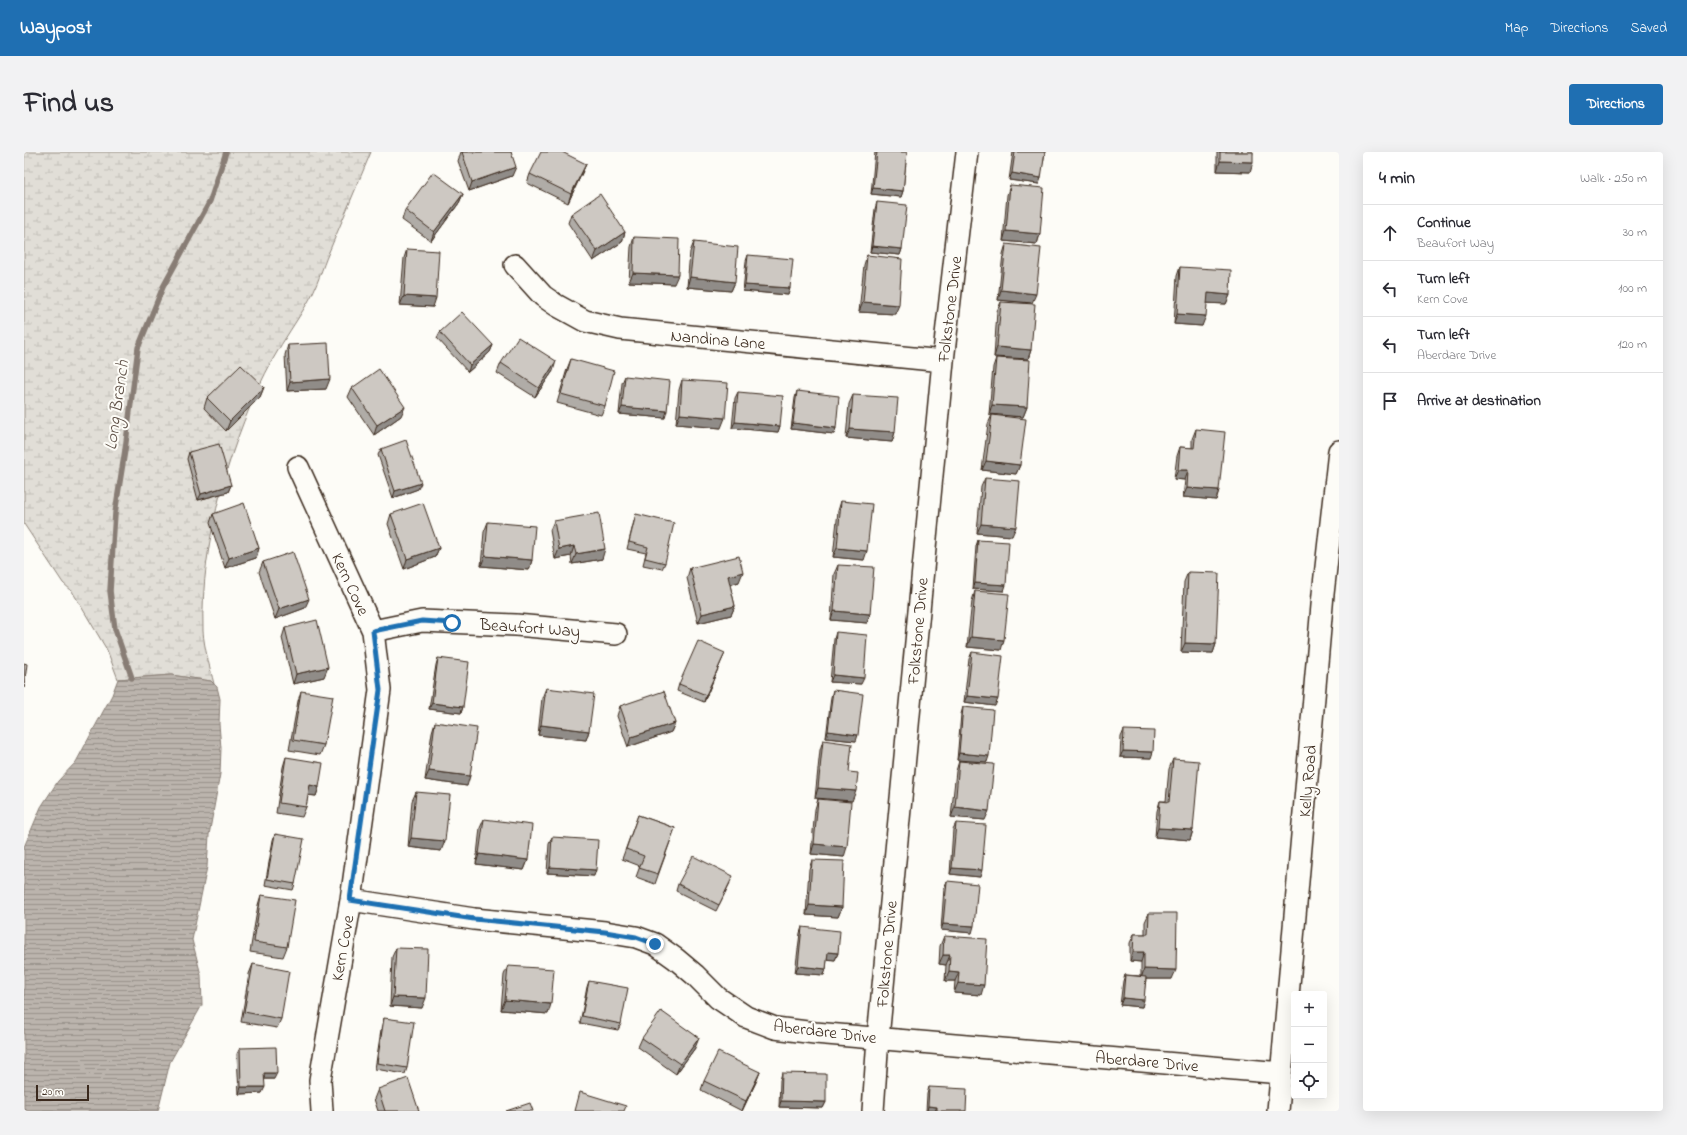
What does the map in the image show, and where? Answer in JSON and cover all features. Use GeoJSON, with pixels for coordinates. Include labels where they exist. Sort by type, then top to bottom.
{"type":"FeatureCollection","features":[{"type":"Feature","properties":{"kind":"street","name":"Folkstone Drive"},"geometry":{"type":"LineString","coordinates":[[873,1111],[878,1038],[942,361],[967,152]]}},
{"type":"Feature","properties":{"kind":"street","name":"Nandina Lane"},"geometry":{"type":"LineString","coordinates":[[515,265],[543,296],[585,321],[601,326],[942,361]]}},
{"type":"Feature","properties":{"kind":"street","name":"Kelly Road"},"geometry":{"type":"LineString","coordinates":[[1278,1111],[1323,594],[1339,451]]}},
{"type":"Feature","properties":{"kind":"street","name":"Kern Cove"},"geometry":{"type":"LineString","coordinates":[[298,467],[373,631],[380,690],[350,900],[320,1080],[322,1111]]}},
{"type":"Feature","properties":{"kind":"street","name":"Beaufort Way"},"geometry":{"type":"LineString","coordinates":[[373,631],[422,621],[516,625],[616,634]]}},
{"type":"Feature","properties":{"kind":"street","name":"Aberdare Drive"},"geometry":{"type":"LineString","coordinates":[[350,900],[474,919],[605,932],[636,937],[655,944],[671,955],[695,975],[718,998],[746,1017],[775,1028],[1281,1073]]}},
{"type":"Feature","properties":{"kind":"green space"},"geometry":{"type":"Polygon","coordinates":[[[24,152],[371,152],[326,258],[317,284],[304,309],[273,359],[258,389],[244,421],[221,490],[213,526],[203,597],[203,631],[214,684],[211,681],[171,675],[118,679],[107,650],[72,591],[63,583],[24,524],[24,152]]]}},
{"type":"Feature","properties":{"kind":"shaded area"},"geometry":{"type":"Polygon","coordinates":[[[171,675],[211,681],[217,687],[220,699],[220,774],[209,835],[207,867],[192,940],[201,975],[202,1005],[170,1062],[158,1111],[24,1111],[24,847],[41,807],[58,781],[76,762],[112,695],[118,679],[171,675]]]}},
{"type":"Feature","properties":{"kind":"building"},"geometry":{"type":"Polygon","coordinates":[[[462,152],[511,152],[516,167],[472,182],[462,152]]]}},
{"type":"Feature","properties":{"kind":"building"},"geometry":{"type":"Polygon","coordinates":[[[541,152],[562,152],[586,164],[571,194],[530,174],[541,152]]]}},
{"type":"Feature","properties":{"kind":"building"},"geometry":{"type":"Polygon","coordinates":[[[877,152],[907,152],[903,191],[873,188],[877,152]]]}},
{"type":"Feature","properties":{"kind":"building"},"geometry":{"type":"Polygon","coordinates":[[[1015,152],[1045,152],[1041,178],[1012,173],[1015,152]]]}},
{"type":"Feature","properties":{"kind":"building"},"geometry":{"type":"Polygon","coordinates":[[[1220,152],[1253,152],[1253,162],[1220,161],[1220,152]]]}},
{"type":"Feature","properties":{"kind":"building"},"geometry":{"type":"Polygon","coordinates":[[[433,172],[463,194],[434,232],[405,210],[433,172]]]}},
{"type":"Feature","properties":{"kind":"building"},"geometry":{"type":"Polygon","coordinates":[[[1010,185],[1044,188],[1040,234],[1006,231],[1010,185]]]}},
{"type":"Feature","properties":{"kind":"building"},"geometry":{"type":"Polygon","coordinates":[[[600,194],[625,232],[597,251],[571,214],[600,194]]]}},
{"type":"Feature","properties":{"kind":"building"},"geometry":{"type":"Polygon","coordinates":[[[877,202],[907,205],[902,249],[872,246],[877,202]]]}},
{"type":"Feature","properties":{"kind":"building"},"geometry":{"type":"Polygon","coordinates":[[[634,237],[679,239],[678,275],[633,273],[634,237]]]}},
{"type":"Feature","properties":{"kind":"building"},"geometry":{"type":"Polygon","coordinates":[[[694,242],[738,247],[735,282],[690,277],[694,242]]]}},
{"type":"Feature","properties":{"kind":"building"},"geometry":{"type":"Polygon","coordinates":[[[1006,244],[1041,248],[1036,294],[1001,290],[1006,244]]]}},
{"type":"Feature","properties":{"kind":"building"},"geometry":{"type":"Polygon","coordinates":[[[407,249],[439,251],[436,298],[404,296],[407,249]]]}},
{"type":"Feature","properties":{"kind":"building"},"geometry":{"type":"Polygon","coordinates":[[[748,255],[793,259],[790,288],[745,285],[748,255]]]}},
{"type":"Feature","properties":{"kind":"building"},"geometry":{"type":"Polygon","coordinates":[[[867,255],[902,259],[899,305],[863,302],[867,255]]]}},
{"type":"Feature","properties":{"kind":"building"},"geometry":{"type":"Polygon","coordinates":[[[1180,267],[1231,270],[1230,295],[1208,293],[1206,316],[1177,314],[1180,267]]]}},
{"type":"Feature","properties":{"kind":"building"},"geometry":{"type":"Polygon","coordinates":[[[1001,302],[1035,304],[1031,350],[997,347],[1001,302]]]}},
{"type":"Feature","properties":{"kind":"building"},"geometry":{"type":"Polygon","coordinates":[[[462,312],[493,345],[470,365],[440,332],[462,312]]]}},
{"type":"Feature","properties":{"kind":"building"},"geometry":{"type":"Polygon","coordinates":[[[518,337],[556,361],[539,388],[501,363],[518,337]]]}},
{"type":"Feature","properties":{"kind":"building"},"geometry":{"type":"Polygon","coordinates":[[[328,343],[330,379],[290,382],[288,345],[328,343]]]}},
{"type":"Feature","properties":{"kind":"building"},"geometry":{"type":"Polygon","coordinates":[[[996,358],[1030,360],[1027,407],[992,405],[996,358]]]}},
{"type":"Feature","properties":{"kind":"building"},"geometry":{"type":"Polygon","coordinates":[[[571,359],[614,371],[605,406],[561,394],[571,359]]]}},
{"type":"Feature","properties":{"kind":"building"},"geometry":{"type":"Polygon","coordinates":[[[241,365],[264,387],[230,421],[207,398],[241,365]]]}},
{"type":"Feature","properties":{"kind":"building"},"geometry":{"type":"Polygon","coordinates":[[[379,369],[405,407],[377,425],[352,388],[379,369]]]}},
{"type":"Feature","properties":{"kind":"building"},"geometry":{"type":"Polygon","coordinates":[[[625,376],[670,381],[667,411],[622,407],[625,376]]]}},
{"type":"Feature","properties":{"kind":"building"},"geometry":{"type":"Polygon","coordinates":[[[682,380],[728,383],[725,418],[680,414],[682,380]]]}},
{"type":"Feature","properties":{"kind":"building"},"geometry":{"type":"Polygon","coordinates":[[[797,391],[839,396],[836,428],[793,423],[797,391]]]}},
{"type":"Feature","properties":{"kind":"building"},"geometry":{"type":"Polygon","coordinates":[[[738,392],[783,396],[780,426],[735,422],[738,392]]]}},
{"type":"Feature","properties":{"kind":"building"},"geometry":{"type":"Polygon","coordinates":[[[853,395],[898,398],[895,432],[850,429],[853,395]]]}},
{"type":"Feature","properties":{"kind":"building"},"geometry":{"type":"Polygon","coordinates":[[[992,415],[1026,419],[1020,465],[986,461],[992,415]]]}},
{"type":"Feature","properties":{"kind":"building"},"geometry":{"type":"Polygon","coordinates":[[[1196,429],[1225,432],[1219,490],[1187,488],[1188,470],[1178,470],[1180,447],[1194,448],[1196,429]]]}},
{"type":"Feature","properties":{"kind":"building"},"geometry":{"type":"Polygon","coordinates":[[[406,440],[421,483],[395,491],[381,449],[406,440]]]}},
{"type":"Feature","properties":{"kind":"building"},"geometry":{"type":"Polygon","coordinates":[[[219,444],[231,485],[201,494],[189,452],[219,444]]]}},
{"type":"Feature","properties":{"kind":"building"},"geometry":{"type":"Polygon","coordinates":[[[985,478],[1020,481],[1016,527],[981,524],[985,478]]]}},
{"type":"Feature","properties":{"kind":"building"},"geometry":{"type":"Polygon","coordinates":[[[841,501],[872,504],[867,551],[837,548],[841,501]]]}},
{"type":"Feature","properties":{"kind":"building"},"geometry":{"type":"Polygon","coordinates":[[[244,503],[259,548],[229,558],[213,514],[244,503]]]}},
{"type":"Feature","properties":{"kind":"building"},"geometry":{"type":"Polygon","coordinates":[[[423,503],[439,548],[407,559],[391,514],[423,503]]]}},
{"type":"Feature","properties":{"kind":"building"},"geometry":{"type":"Polygon","coordinates":[[[599,513],[605,549],[576,554],[574,546],[559,549],[554,521],[599,513]]]}},
{"type":"Feature","properties":{"kind":"building"},"geometry":{"type":"Polygon","coordinates":[[[636,514],[674,523],[665,563],[645,558],[648,547],[629,542],[636,514]]]}},
{"type":"Feature","properties":{"kind":"building"},"geometry":{"type":"Polygon","coordinates":[[[488,522],[535,526],[532,560],[485,556],[488,522]]]}},
{"type":"Feature","properties":{"kind":"building"},"geometry":{"type":"Polygon","coordinates":[[[978,540],[1009,542],[1006,585],[975,583],[978,540]]]}},
{"type":"Feature","properties":{"kind":"building"},"geometry":{"type":"Polygon","coordinates":[[[293,552],[309,599],[279,609],[263,562],[293,552]]]}},
{"type":"Feature","properties":{"kind":"building"},"geometry":{"type":"Polygon","coordinates":[[[739,556],[743,572],[728,576],[735,606],[702,614],[690,568],[739,556]]]}},
{"type":"Feature","properties":{"kind":"building"},"geometry":{"type":"Polygon","coordinates":[[[838,565],[874,567],[870,614],[834,611],[838,565]]]}},
{"type":"Feature","properties":{"kind":"building"},"geometry":{"type":"Polygon","coordinates":[[[1188,572],[1219,573],[1216,644],[1185,643],[1188,572]]]}},
{"type":"Feature","properties":{"kind":"building"},"geometry":{"type":"Polygon","coordinates":[[[975,591],[1009,594],[1004,640],[971,637],[975,591]]]}},
{"type":"Feature","properties":{"kind":"building"},"geometry":{"type":"Polygon","coordinates":[[[317,620],[328,667],[296,674],[285,628],[317,620]]]}},
{"type":"Feature","properties":{"kind":"building"},"geometry":{"type":"Polygon","coordinates":[[[836,632],[867,635],[864,678],[833,675],[836,632]]]}},
{"type":"Feature","properties":{"kind":"building"},"geometry":{"type":"Polygon","coordinates":[[[698,641],[725,653],[706,695],[679,684],[698,641]]]}},
{"type":"Feature","properties":{"kind":"building"},"geometry":{"type":"Polygon","coordinates":[[[972,652],[1003,656],[998,699],[967,696],[972,652]]]}},
{"type":"Feature","properties":{"kind":"building"},"geometry":{"type":"Polygon","coordinates":[[[438,658],[469,662],[463,707],[432,703],[438,658]]]}},
{"type":"Feature","properties":{"kind":"building"},"geometry":{"type":"Polygon","coordinates":[[[24,663],[27,664],[24,688],[24,663]]]}},
{"type":"Feature","properties":{"kind":"building"},"geometry":{"type":"Polygon","coordinates":[[[546,688],[594,694],[589,731],[541,725],[546,688]]]}},
{"type":"Feature","properties":{"kind":"building"},"geometry":{"type":"Polygon","coordinates":[[[833,690],[863,694],[858,735],[828,731],[833,690]]]}},
{"type":"Feature","properties":{"kind":"building"},"geometry":{"type":"Polygon","coordinates":[[[301,691],[333,696],[324,745],[293,740],[301,691]]]}},
{"type":"Feature","properties":{"kind":"building"},"geometry":{"type":"Polygon","coordinates":[[[664,691],[675,723],[631,737],[620,706],[664,691]]]}},
{"type":"Feature","properties":{"kind":"building"},"geometry":{"type":"Polygon","coordinates":[[[963,707],[993,710],[989,756],[959,753],[963,707]]]}},
{"type":"Feature","properties":{"kind":"building"},"geometry":{"type":"Polygon","coordinates":[[[435,722],[477,728],[470,776],[429,771],[435,722]]]}},
{"type":"Feature","properties":{"kind":"building"},"geometry":{"type":"Polygon","coordinates":[[[1124,730],[1154,731],[1153,752],[1123,751],[1124,730]]]}},
{"type":"Feature","properties":{"kind":"building"},"geometry":{"type":"Polygon","coordinates":[[[823,740],[852,744],[849,772],[858,773],[856,791],[818,788],[823,740]]]}},
{"type":"Feature","properties":{"kind":"building"},"geometry":{"type":"Polygon","coordinates":[[[286,757],[323,763],[319,787],[310,785],[306,807],[279,803],[286,757]]]}},
{"type":"Feature","properties":{"kind":"building"},"geometry":{"type":"Polygon","coordinates":[[[1173,759],[1199,761],[1193,830],[1158,828],[1160,801],[1169,802],[1173,759]]]}},
{"type":"Feature","properties":{"kind":"building"},"geometry":{"type":"Polygon","coordinates":[[[959,761],[994,764],[989,811],[955,807],[959,761]]]}},
{"type":"Feature","properties":{"kind":"building"},"geometry":{"type":"Polygon","coordinates":[[[416,792],[450,795],[445,841],[411,838],[416,792]]]}},
{"type":"Feature","properties":{"kind":"building"},"geometry":{"type":"Polygon","coordinates":[[[818,799],[851,802],[847,847],[814,844],[818,799]]]}},
{"type":"Feature","properties":{"kind":"building"},"geometry":{"type":"Polygon","coordinates":[[[638,815],[675,828],[658,874],[639,868],[644,856],[626,849],[638,815]]]}},
{"type":"Feature","properties":{"kind":"building"},"geometry":{"type":"Polygon","coordinates":[[[484,819],[532,825],[528,860],[479,854],[484,819]]]}},
{"type":"Feature","properties":{"kind":"building"},"geometry":{"type":"Polygon","coordinates":[[[956,823],[986,825],[982,870],[952,868],[956,823]]]}},
{"type":"Feature","properties":{"kind":"building"},"geometry":{"type":"Polygon","coordinates":[[[275,834],[304,839],[295,884],[267,879],[275,834]]]}},
{"type":"Feature","properties":{"kind":"building"},"geometry":{"type":"Polygon","coordinates":[[[552,837],[598,840],[596,870],[550,867],[552,837]]]}},
{"type":"Feature","properties":{"kind":"building"},"geometry":{"type":"Polygon","coordinates":[[[693,856],[733,876],[719,905],[678,884],[693,856]]]}},
{"type":"Feature","properties":{"kind":"building"},"geometry":{"type":"Polygon","coordinates":[[[812,860],[844,861],[842,907],[809,905],[812,860]]]}},
{"type":"Feature","properties":{"kind":"building"},"geometry":{"type":"Polygon","coordinates":[[[947,881],[978,884],[974,926],[943,924],[947,881]]]}},
{"type":"Feature","properties":{"kind":"building"},"geometry":{"type":"Polygon","coordinates":[[[261,895],[295,900],[287,947],[254,942],[261,895]]]}},
{"type":"Feature","properties":{"kind":"building"},"geometry":{"type":"Polygon","coordinates":[[[1149,913],[1177,913],[1176,970],[1144,969],[1144,952],[1133,952],[1134,934],[1148,934],[1149,913]]]}},
{"type":"Feature","properties":{"kind":"building"},"geometry":{"type":"Polygon","coordinates":[[[802,927],[840,931],[838,953],[828,952],[826,969],[798,966],[802,927]]]}},
{"type":"Feature","properties":{"kind":"building"},"geometry":{"type":"Polygon","coordinates":[[[944,936],[987,939],[984,985],[958,983],[959,972],[949,971],[950,955],[943,955],[944,936]]]}},
{"type":"Feature","properties":{"kind":"building"},"geometry":{"type":"Polygon","coordinates":[[[396,948],[428,949],[426,998],[393,997],[396,948]]]}},
{"type":"Feature","properties":{"kind":"building"},"geometry":{"type":"Polygon","coordinates":[[[253,964],[289,971],[281,1019],[244,1012],[253,964]]]}},
{"type":"Feature","properties":{"kind":"building"},"geometry":{"type":"Polygon","coordinates":[[[508,966],[554,969],[551,1004],[505,1000],[508,966]]]}},
{"type":"Feature","properties":{"kind":"building"},"geometry":{"type":"Polygon","coordinates":[[[1125,975],[1146,977],[1144,1000],[1123,998],[1125,975]]]}},
{"type":"Feature","properties":{"kind":"building"},"geometry":{"type":"Polygon","coordinates":[[[589,981],[628,988],[621,1024],[582,1016],[589,981]]]}},
{"type":"Feature","properties":{"kind":"building"},"geometry":{"type":"Polygon","coordinates":[[[661,1011],[699,1038],[680,1064],[642,1038],[661,1011]]]}},
{"type":"Feature","properties":{"kind":"building"},"geometry":{"type":"Polygon","coordinates":[[[384,1018],[414,1022],[407,1068],[377,1063],[384,1018]]]}},
{"type":"Feature","properties":{"kind":"building"},"geometry":{"type":"Polygon","coordinates":[[[276,1047],[277,1073],[264,1073],[265,1087],[241,1087],[240,1048],[276,1047]]]}},
{"type":"Feature","properties":{"kind":"building"},"geometry":{"type":"Polygon","coordinates":[[[718,1052],[760,1072],[746,1101],[704,1081],[718,1052]]]}},
{"type":"Feature","properties":{"kind":"building"},"geometry":{"type":"Polygon","coordinates":[[[782,1073],[826,1074],[826,1102],[781,1101],[782,1073]]]}},
{"type":"Feature","properties":{"kind":"building"},"geometry":{"type":"Polygon","coordinates":[[[408,1078],[419,1111],[385,1111],[378,1089],[408,1078]]]}},
{"type":"Feature","properties":{"kind":"building"},"geometry":{"type":"Polygon","coordinates":[[[929,1087],[967,1089],[966,1111],[937,1111],[937,1107],[928,1106],[929,1087]]]}},
{"type":"Feature","properties":{"kind":"building"},"geometry":{"type":"Polygon","coordinates":[[[580,1092],[626,1106],[624,1111],[575,1111],[580,1092]]]}},
{"type":"Feature","properties":{"kind":"building"},"geometry":{"type":"Polygon","coordinates":[[[530,1103],[533,1111],[506,1111],[530,1103]]]}},
{"type":"Feature","properties":{"kind":"waterway","name":"Long Branch"},"geometry":{"type":"LineString","coordinates":[[132,678],[115,629],[110,591],[115,513],[125,450],[138,348],[163,287],[210,201],[226,152]]}},
{"type":"Feature","properties":{"kind":"route"},"geometry":{"type":"LineString","coordinates":[[452,623],[422,621],[373,631],[380,690],[350,900],[474,919],[605,932],[636,937],[655,944]]}}]}
